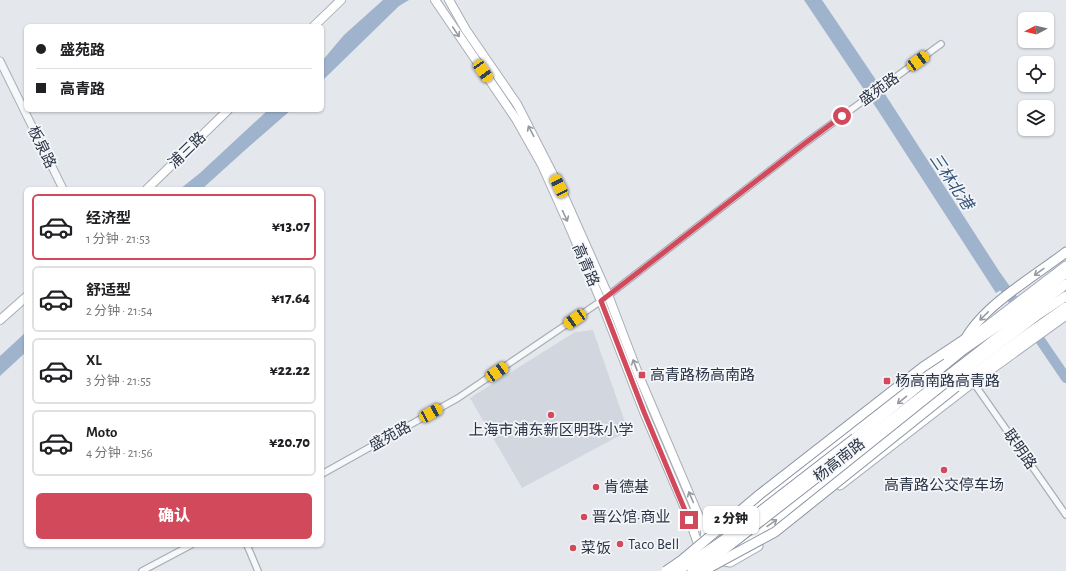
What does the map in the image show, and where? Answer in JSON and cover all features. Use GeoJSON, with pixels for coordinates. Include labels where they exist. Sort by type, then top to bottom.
{"type":"FeatureCollection","features":[{"type":"Feature","properties":{"kind":"main road"},"geometry":{"type":"LineString","coordinates":[[316,24],[341,0]]}},
{"type":"Feature","properties":{"kind":"main road","name":"高青路"},"geometry":{"type":"LineString","coordinates":[[435,0],[524,132],[542,165],[639,376],[709,543]]}},
{"type":"Feature","properties":{"kind":"main road","name":"高青路"},"geometry":{"type":"LineString","coordinates":[[449,0],[466,30],[517,104],[564,196],[604,298],[644,412],[686,513],[701,554],[707,566],[720,571]]}},
{"type":"Feature","properties":{"kind":"main road","name":"浦三路"},"geometry":{"type":"LineString","coordinates":[[149,187],[226,112]]}},
{"type":"Feature","properties":{"kind":"main road"},"geometry":{"type":"LineString","coordinates":[[965,339],[999,301],[1064,256]]}},
{"type":"Feature","properties":{"kind":"main road","name":"杨高南路"},"geometry":{"type":"LineString","coordinates":[[707,566],[772,524],[972,361],[991,350],[1016,328],[1064,256]]}},
{"type":"Feature","properties":{"kind":"main road","name":"杨高南路"},"geometry":{"type":"LineString","coordinates":[[1045,283],[1066,266]]}},
{"type":"Feature","properties":{"kind":"main road","name":"杨高南路"},"geometry":{"type":"LineString","coordinates":[[678,571],[722,541],[857,441],[972,361],[1016,328],[1032,306],[1066,273]]}},
{"type":"Feature","properties":{"kind":"main road","name":"杨高南路"},"geometry":{"type":"LineString","coordinates":[[1045,300],[1066,284]]}},
{"type":"Feature","properties":{"kind":"main road","name":"杨高南路"},"geometry":{"type":"LineString","coordinates":[[1032,306],[1066,290]]}},
{"type":"Feature","properties":{"kind":"main road","name":"杨高南路"},"geometry":{"type":"LineString","coordinates":[[1032,306],[1066,296]]}},
{"type":"Feature","properties":{"kind":"main road"},"geometry":{"type":"LineString","coordinates":[[0,320],[24,299]]}},
{"type":"Feature","properties":{"kind":"main road"},"geometry":{"type":"LineString","coordinates":[[992,360],[1016,328],[1066,307]]}},
{"type":"Feature","properties":{"kind":"main road"},"geometry":{"type":"LineString","coordinates":[[1016,328],[1047,330],[1066,315]]}},
{"type":"Feature","properties":{"kind":"main road"},"geometry":{"type":"LineString","coordinates":[[1011,356],[1016,328]]}},
{"type":"Feature","properties":{"kind":"main road","name":"杨高南路"},"geometry":{"type":"LineString","coordinates":[[666,571],[682,560],[759,496],[923,367],[965,339],[1016,328]]}},
{"type":"Feature","properties":{"kind":"main road","name":"杨高南路"},"geometry":{"type":"LineString","coordinates":[[693,571],[724,549],[857,441],[963,350],[1016,328]]}},
{"type":"Feature","properties":{"kind":"main road","name":"杨高南路"},"geometry":{"type":"LineString","coordinates":[[709,543],[965,339]]}},
{"type":"Feature","properties":{"kind":"main road","name":"杨高南路"},"geometry":{"type":"LineString","coordinates":[[984,366],[1011,356]]}},
{"type":"Feature","properties":{"kind":"main road","name":"杨高南路"},"geometry":{"type":"LineString","coordinates":[[693,571],[707,566],[730,562],[774,537],[973,382],[1011,356]]}},
{"type":"Feature","properties":{"kind":"main road","name":"杨高南路"},"geometry":{"type":"LineString","coordinates":[[972,361],[992,360]]}},
{"type":"Feature","properties":{"kind":"main road","name":"杨高南路"},"geometry":{"type":"LineString","coordinates":[[697,571],[775,532],[956,387],[992,360]]}},
{"type":"Feature","properties":{"kind":"main road","name":"杨高南路"},"geometry":{"type":"LineString","coordinates":[[706,533],[900,381],[943,366]]}},
{"type":"Feature","properties":{"kind":"main road"},"geometry":{"type":"LineString","coordinates":[[674,571],[701,554],[706,533]]}},
{"type":"Feature","properties":{"kind":"main road"},"geometry":{"type":"LineString","coordinates":[[706,533],[707,566]]}},
{"type":"Feature","properties":{"kind":"main road"},"geometry":{"type":"LineString","coordinates":[[707,566],[709,543]]}},
{"type":"Feature","properties":{"kind":"street","name":"盛苑路"},"geometry":{"type":"LineString","coordinates":[[324,473],[458,398],[604,298],[804,144],[941,44]]}},
{"type":"Feature","properties":{"kind":"street","name":"板泉路"},"geometry":{"type":"LineString","coordinates":[[0,61],[24,110]]}},
{"type":"Feature","properties":{"kind":"street","name":"板泉路"},"geometry":{"type":"LineString","coordinates":[[25,112],[62,187]]}},
{"type":"Feature","properties":{"kind":"street","name":"联明路"},"geometry":{"type":"LineString","coordinates":[[973,382],[1066,515]]}},
{"type":"Feature","properties":{"kind":"street"},"geometry":{"type":"LineString","coordinates":[[142,571],[187,547]]}},
{"type":"Feature","properties":{"kind":"street"},"geometry":{"type":"LineString","coordinates":[[248,547],[258,571]]}},
{"type":"Feature","properties":{"kind":"shaded area","name":"上海市浦东新区明珠小学"},"geometry":{"type":"Polygon","coordinates":[[[593,330],[628,431],[522,488],[470,398],[575,332],[593,330]]]}},
{"type":"Feature","properties":{"kind":"water"},"geometry":{"type":"Polygon","coordinates":[[[383,0],[409,0],[399,6],[324,79],[324,59],[344,35],[383,0]]]}},
{"type":"Feature","properties":{"kind":"water"},"geometry":{"type":"Polygon","coordinates":[[[804,0],[822,0],[874,77],[1008,285],[996,293],[879,112],[804,0]]]}},
{"type":"Feature","properties":{"kind":"water"},"geometry":{"type":"Polygon","coordinates":[[[266,112],[289,112],[204,187],[182,187],[200,173],[266,112]]]}},
{"type":"Feature","properties":{"kind":"water"},"geometry":{"type":"Polygon","coordinates":[[[24,334],[24,354],[0,376],[0,356],[24,334]]]}},
{"type":"Feature","properties":{"kind":"waterway","name":"三林北港"},"geometry":{"type":"LineString","coordinates":[[997,277],[1021,311]]}},
{"type":"Feature","properties":{"kind":"waterway","name":"三林北港"},"geometry":{"type":"LineString","coordinates":[[1032,328],[1066,378]]}},
{"type":"Feature","properties":{"kind":"place","name":"高青路杨高南路"},"geometry":{"type":"Point","coordinates":[642,375]}},
{"type":"Feature","properties":{"kind":"place","name":"杨高南路高青路"},"geometry":{"type":"Point","coordinates":[887,381]}},
{"type":"Feature","properties":{"kind":"place","name":"上海市浦东新区明珠小学"},"geometry":{"type":"Point","coordinates":[551,415]}},
{"type":"Feature","properties":{"kind":"place","name":"高青路公交停车场"},"geometry":{"type":"Point","coordinates":[944,470]}},
{"type":"Feature","properties":{"kind":"place","name":"肯德基"},"geometry":{"type":"Point","coordinates":[596,487]}},
{"type":"Feature","properties":{"kind":"place","name":"晋公馆·商业"},"geometry":{"type":"Point","coordinates":[584,517]}},
{"type":"Feature","properties":{"kind":"place","name":"Taco Bell"},"geometry":{"type":"Point","coordinates":[620,544]}},
{"type":"Feature","properties":{"kind":"place","name":"菜饭"},"geometry":{"type":"Point","coordinates":[573,548]}},
{"type":"Feature","properties":{"kind":"route"},"geometry":{"type":"LineString","coordinates":[[689,520],[644,412],[601,301],[842,116]]}}]}
